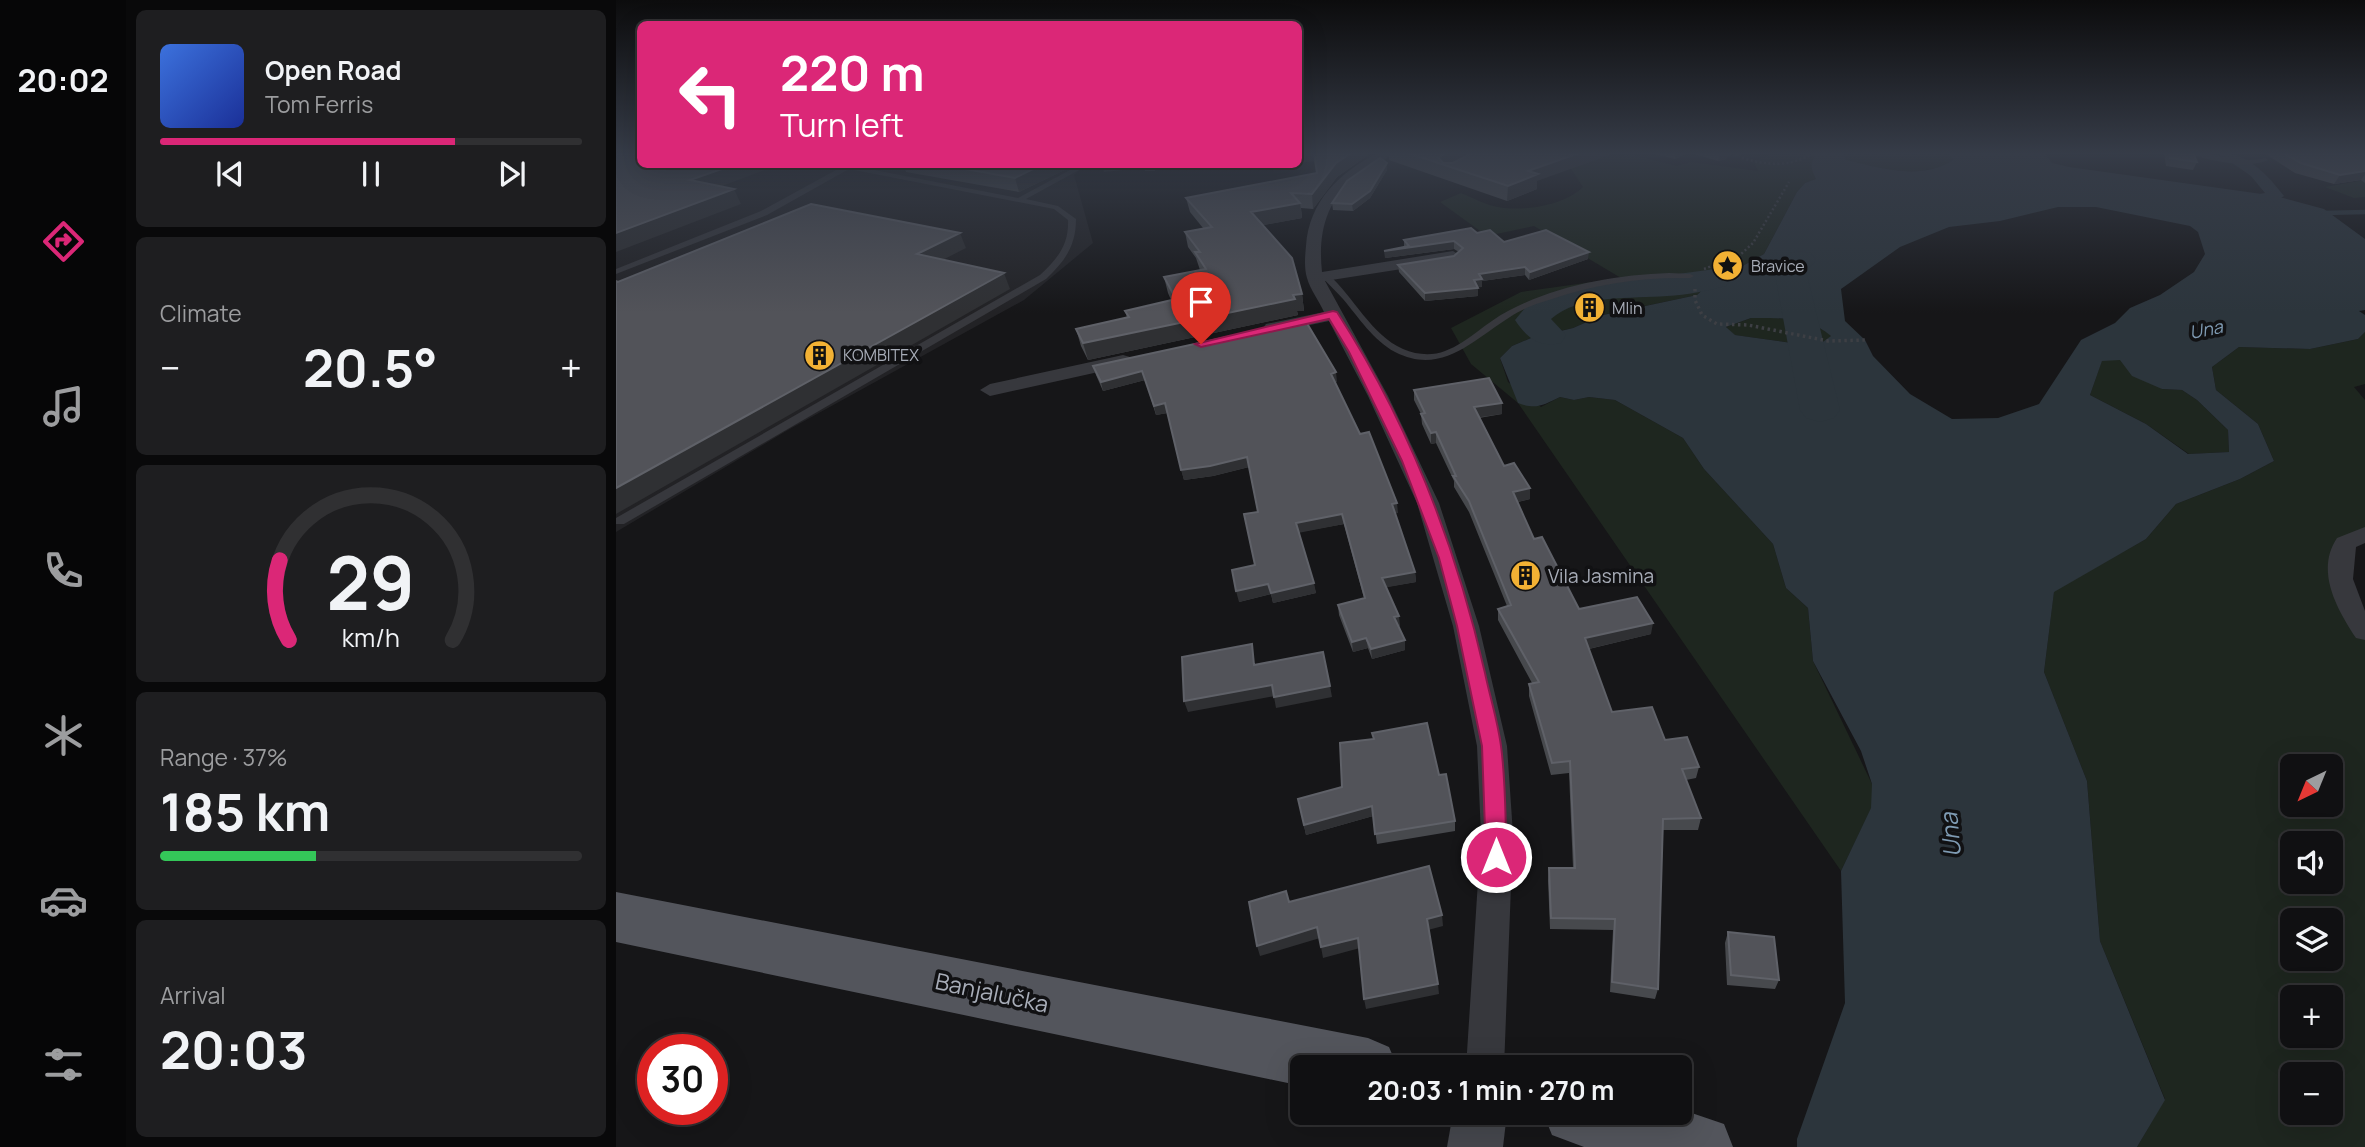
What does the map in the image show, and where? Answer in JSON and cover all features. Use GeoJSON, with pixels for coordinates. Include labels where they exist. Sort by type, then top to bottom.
{"type":"FeatureCollection","features":[{"type":"Feature","properties":{"kind":"main road","name":"Banjalučka"},"geometry":{"type":"LineString","coordinates":[[616,917],[1298,1055]]}},
{"type":"Feature","properties":{"kind":"main road"},"geometry":{"type":"LineString","coordinates":[[1619,1125],[1701,1147]]}},
{"type":"Feature","properties":{"kind":"street"},"geometry":{"type":"LineString","coordinates":[[1324,207],[1316,218],[1311,256],[1333,315],[1378,396],[1428,503],[1466,626],[1492,746],[1497,834],[1486,1055]]}},
{"type":"Feature","properties":{"kind":"street"},"geometry":{"type":"LineString","coordinates":[[1320,277],[1453,256]]}},
{"type":"Feature","properties":{"kind":"street"},"geometry":{"type":"LineString","coordinates":[[1254,332],[1333,315]]}},
{"type":"Feature","properties":{"kind":"street"},"geometry":{"type":"LineString","coordinates":[[989,390],[1135,358]]}},
{"type":"Feature","properties":{"kind":"street"},"geometry":{"type":"LineString","coordinates":[[2365,534],[2345,543],[2340,559],[2340,591],[2365,631]]}},
{"type":"Feature","properties":{"kind":"street"},"geometry":{"type":"LineString","coordinates":[[1475,1147],[1478,1125]]}},
{"type":"Feature","properties":{"kind":"lane"},"geometry":{"type":"LineString","coordinates":[[616,272],[776,207]]}},
{"type":"Feature","properties":{"kind":"lane"},"geometry":{"type":"LineString","coordinates":[[620,521],[1043,277],[1064,257],[1073,239],[1072,219],[1054,207]]}},
{"type":"Feature","properties":{"kind":"lane"},"geometry":{"type":"LineString","coordinates":[[1320,277],[1352,301],[1381,338],[1404,352],[1424,358],[1459,349],[1516,310],[1560,295],[1643,275],[1690,276]]}},
{"type":"Feature","properties":{"kind":"path"},"geometry":{"type":"LineString","coordinates":[[1775,207],[1753,243],[1740,255],[1690,276],[1697,295],[1696,305],[1707,320],[1717,324],[1748,326],[1828,341],[1865,340]]}},
{"type":"Feature","properties":{"kind":"shaded area"},"geometry":{"type":"Polygon","coordinates":[[[616,207],[1083,207],[1093,243],[1024,300],[788,430],[616,532],[616,207]]]}},
{"type":"Feature","properties":{"kind":"shaded area"},"geometry":{"type":"Polygon","coordinates":[[[1446,207],[1789,207],[1764,254],[1730,273],[1717,276],[1697,295],[1603,315],[1573,328],[1531,338],[1512,346],[1500,358],[1508,382],[1541,407],[1560,397],[1574,400],[1589,397],[1615,400],[1683,438],[1704,469],[1773,544],[1786,588],[1808,608],[1813,661],[1872,784],[1872,807],[1841,871],[1518,403],[1471,364],[1451,328],[1521,292],[1621,278],[1534,226],[1487,236],[1446,207]]]}},
{"type":"Feature","properties":{"kind":"shaded area"},"geometry":{"type":"Polygon","coordinates":[[[1751,318],[1784,318],[1804,322],[1823,329],[1832,336],[1820,344],[1792,343],[1734,335],[1726,327],[1751,318]]]}},
{"type":"Feature","properties":{"kind":"shaded area"},"geometry":{"type":"Polygon","coordinates":[[[2365,332],[2365,384],[2354,387],[2365,400],[2365,534],[2340,559],[2365,631],[2365,1147],[2137,1147],[2165,1099],[2100,941],[2087,781],[2044,672],[2054,591],[2146,539],[2176,504],[2240,479],[2274,461],[2258,424],[2216,390],[2212,367],[2239,347],[2310,349],[2358,339],[2365,332]]]}},
{"type":"Feature","properties":{"kind":"shaded area"},"geometry":{"type":"Polygon","coordinates":[[[2120,359],[2162,389],[2182,390],[2197,400],[2228,430],[2229,452],[2189,454],[2146,424],[2090,395],[2102,360],[2120,359]]]}},
{"type":"Feature","properties":{"kind":"water"},"geometry":{"type":"Polygon","coordinates":[[[1789,207],[2315,207],[2324,209],[2365,239],[2365,310],[2359,311],[2365,315],[2365,332],[2358,339],[2310,349],[2239,347],[2212,367],[2216,390],[2258,424],[2274,461],[2240,479],[2176,504],[2146,539],[2054,592],[2044,672],[2087,781],[2100,941],[2165,1100],[2137,1147],[1797,1147],[1797,1139],[1845,1003],[1841,871],[1871,808],[1872,784],[1861,751],[1813,661],[1808,608],[1786,588],[1773,544],[1704,469],[1683,438],[1615,400],[1589,397],[1574,400],[1560,397],[1535,406],[1518,403],[1500,358],[1512,346],[1531,338],[1573,328],[1603,315],[1697,295],[1717,276],[1730,273],[1764,254],[1789,207]],[[2058,207],[2000,221],[1949,227],[1900,247],[1841,289],[1845,321],[1865,340],[1873,356],[1910,394],[1952,419],[1998,418],[2039,404],[2081,340],[2115,323],[2130,308],[2160,295],[2194,272],[2205,254],[2198,232],[2190,226],[2096,207],[2058,207]],[[1751,318],[1726,327],[1735,335],[1792,343],[1820,344],[1831,336],[1804,322],[1751,318]],[[2120,360],[2102,361],[2090,395],[2146,424],[2188,454],[2229,452],[2228,430],[2197,400],[2182,390],[2162,389],[2132,376],[2120,360]]]}},
{"type":"Feature","properties":{"kind":"building"},"geometry":{"type":"Polygon","coordinates":[[[616,207],[687,207],[616,233],[616,207]]]}},
{"type":"Feature","properties":{"kind":"building"},"geometry":{"type":"Polygon","coordinates":[[[805,207],[824,207],[960,233],[917,254],[1004,273],[616,488],[616,281],[805,207]]]}},
{"type":"Feature","properties":{"kind":"building"},"geometry":{"type":"Polygon","coordinates":[[[1194,207],[1281,207],[1251,212],[1292,258],[1302,294],[1293,295],[1295,299],[1083,343],[1076,329],[1129,317],[1125,311],[1176,299],[1164,277],[1206,269],[1195,252],[1200,252],[1185,232],[1212,227],[1194,207]]]}},
{"type":"Feature","properties":{"kind":"building"},"geometry":{"type":"Polygon","coordinates":[[[1471,228],[1477,233],[1490,230],[1504,242],[1546,230],[1589,252],[1530,272],[1525,267],[1479,274],[1482,279],[1474,280],[1478,288],[1425,293],[1398,265],[1454,256],[1463,248],[1454,241],[1384,251],[1409,246],[1404,240],[1471,228]]]}},
{"type":"Feature","properties":{"kind":"building"},"geometry":{"type":"Polygon","coordinates":[[[1305,320],[1336,372],[1331,374],[1360,434],[1369,432],[1397,503],[1392,504],[1415,572],[1382,578],[1399,616],[1394,617],[1405,640],[1371,649],[1366,638],[1352,642],[1338,605],[1365,598],[1342,514],[1296,523],[1314,583],[1271,593],[1268,584],[1236,591],[1232,570],[1255,565],[1244,514],[1258,512],[1247,457],[1181,470],[1165,403],[1154,406],[1142,371],[1101,382],[1093,366],[1305,320]]]}},
{"type":"Feature","properties":{"kind":"building"},"geometry":{"type":"Polygon","coordinates":[[[1489,378],[1502,403],[1474,407],[1504,466],[1514,463],[1530,488],[1513,492],[1534,539],[1542,537],[1579,609],[1637,597],[1653,623],[1585,638],[1612,712],[1652,707],[1665,740],[1687,737],[1699,767],[1682,769],[1701,818],[1663,819],[1658,989],[1612,982],[1615,919],[1551,918],[1549,868],[1575,868],[1570,761],[1552,763],[1529,684],[1539,682],[1498,609],[1511,605],[1469,501],[1453,476],[1456,476],[1436,432],[1431,433],[1421,414],[1425,413],[1414,390],[1489,378]]]}},
{"type":"Feature","properties":{"kind":"building"},"geometry":{"type":"Polygon","coordinates":[[[1252,644],[1254,665],[1323,652],[1330,686],[1274,697],[1272,685],[1184,701],[1182,657],[1252,644]]]}},
{"type":"Feature","properties":{"kind":"building"},"geometry":{"type":"Polygon","coordinates":[[[1427,723],[1439,775],[1446,774],[1455,821],[1375,834],[1372,806],[1304,825],[1298,799],[1342,787],[1340,743],[1374,739],[1372,733],[1427,723]]]}},
{"type":"Feature","properties":{"kind":"building"},"geometry":{"type":"Polygon","coordinates":[[[1429,866],[1442,915],[1427,919],[1438,984],[1364,999],[1358,938],[1321,947],[1317,927],[1257,946],[1249,902],[1286,891],[1289,902],[1429,866]]]}},
{"type":"Feature","properties":{"kind":"building"},"geometry":{"type":"Polygon","coordinates":[[[1728,932],[1774,937],[1779,980],[1731,975],[1728,932]]]}},
{"type":"Feature","properties":{"kind":"waterway"},"geometry":{"type":"LineString","coordinates":[[2323,213],[2365,212]]}},
{"type":"Feature","properties":{"kind":"waterway","name":"Una"},"geometry":{"type":"LineString","coordinates":[[1800,260],[1790,269],[1820,410]]}},
{"type":"Feature","properties":{"kind":"waterway"},"geometry":{"type":"LineString","coordinates":[[1548,335],[1532,320],[1542,309],[1558,301],[1601,292],[1683,285],[1715,279]]}},
{"type":"Feature","properties":{"kind":"place","name":"Bravice"},"geometry":{"type":"Point","coordinates":[1728,266]}},
{"type":"Feature","properties":{"kind":"place","name":"Mlin"},"geometry":{"type":"Point","coordinates":[1589,308]}},
{"type":"Feature","properties":{"kind":"place","name":"KOMBITEX"},"geometry":{"type":"Point","coordinates":[820,355]}},
{"type":"Feature","properties":{"kind":"place","name":"Vila Jasmina"},"geometry":{"type":"Point","coordinates":[1525,576]}},
{"type":"Feature","properties":{"kind":"route"},"geometry":{"type":"LineString","coordinates":[[1201,344],[1333,315],[1355,352],[1428,503],[1466,626],[1492,746],[1496,857]]}}]}
